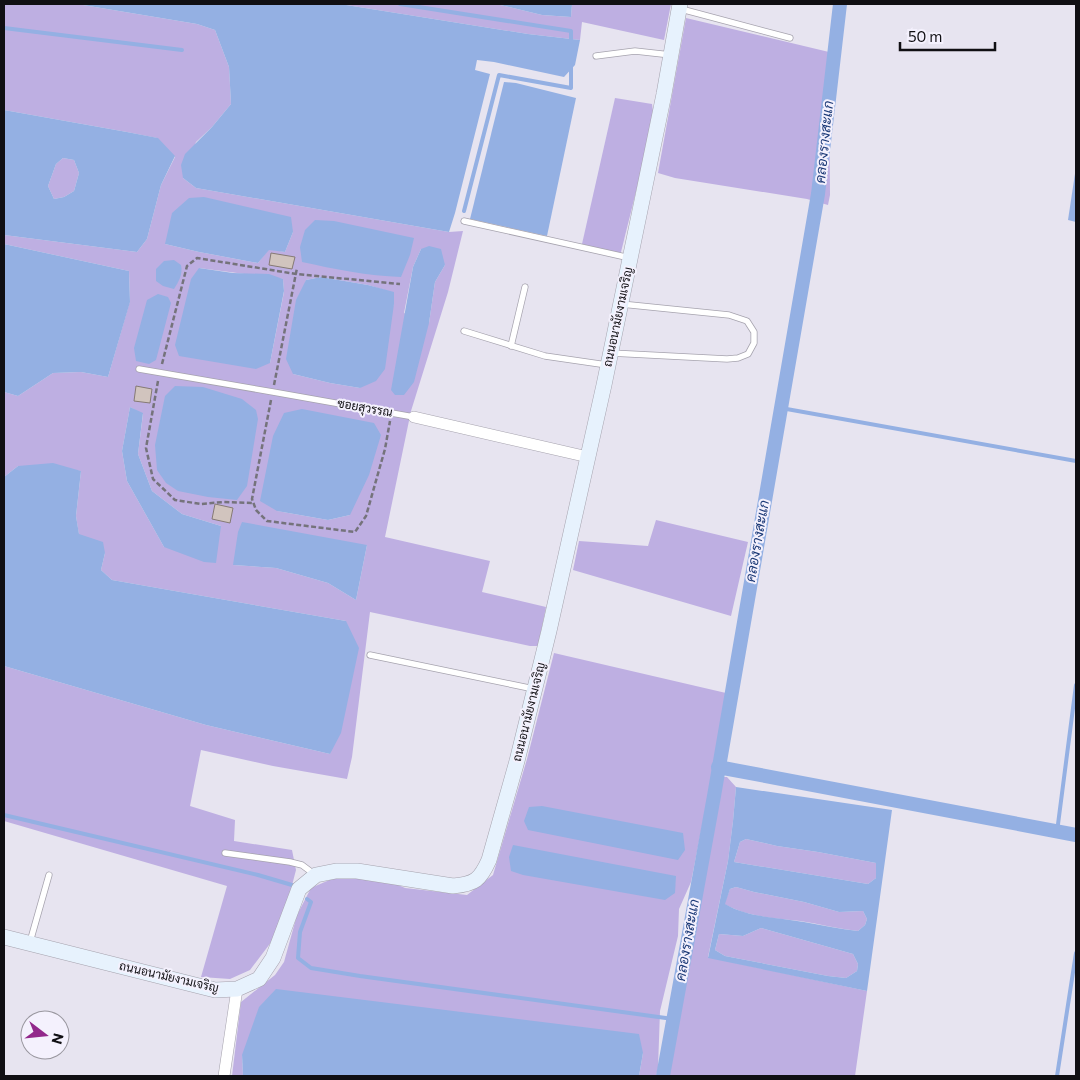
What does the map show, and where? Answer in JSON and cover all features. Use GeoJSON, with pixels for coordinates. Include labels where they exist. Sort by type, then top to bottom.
{"type":"FeatureCollection","features":[{"type":"Feature","properties":{"kind":"street","name":"ถนนอนามัยงามเจริญ"},"geometry":{"type":"LineString","coordinates":[[4,937],[215,990],[237,989],[259,979],[273,958],[299,889],[316,875],[336,871],[356,871],[453,886],[467,885],[483,873],[489,860],[517,761],[551,622],[610,359],[671,55],[679,6]]}},
{"type":"Feature","properties":{"kind":"street","name":"ซอยสุวรรณ"},"geometry":{"type":"LineString","coordinates":[[414,417],[588,457]]}},
{"type":"Feature","properties":{"kind":"street"},"geometry":{"type":"LineString","coordinates":[[224,1076],[237,989]]}},
{"type":"Feature","properties":{"kind":"lane"},"geometry":{"type":"LineString","coordinates":[[679,6],[790,38]]}},
{"type":"Feature","properties":{"kind":"lane"},"geometry":{"type":"LineString","coordinates":[[596,56],[636,51],[671,55]]}},
{"type":"Feature","properties":{"kind":"lane"},"geometry":{"type":"LineString","coordinates":[[464,221],[630,259]]}},
{"type":"Feature","properties":{"kind":"lane"},"geometry":{"type":"LineString","coordinates":[[511,346],[525,287]]}},
{"type":"Feature","properties":{"kind":"lane"},"geometry":{"type":"LineString","coordinates":[[464,331],[545,356],[610,359],[727,360],[748,354],[754,343],[754,332],[747,321],[729,315],[621,304]]}},
{"type":"Feature","properties":{"kind":"lane","name":"ซอยสุวรรณ"},"geometry":{"type":"LineString","coordinates":[[139,369],[414,417]]}},
{"type":"Feature","properties":{"kind":"lane"},"geometry":{"type":"LineString","coordinates":[[370,655],[535,689]]}},
{"type":"Feature","properties":{"kind":"lane"},"geometry":{"type":"LineString","coordinates":[[225,853],[290,862],[302,865],[316,875]]}},
{"type":"Feature","properties":{"kind":"lane"},"geometry":{"type":"LineString","coordinates":[[30,944],[49,875]]}},
{"type":"Feature","properties":{"kind":"path"},"geometry":{"type":"LineString","coordinates":[[254,502],[201,504],[174,500],[153,479],[146,448],[160,373],[187,266],[197,258],[296,274],[400,284]]}},
{"type":"Feature","properties":{"kind":"path"},"geometry":{"type":"LineString","coordinates":[[298,268],[252,499],[256,510],[267,521],[355,532],[366,516],[386,449],[392,413]]}},
{"type":"Feature","properties":{"kind":"shaded area"},"geometry":{"type":"Polygon","coordinates":[[[4,4],[77,4],[197,24],[215,30],[229,67],[231,104],[212,127],[196,142],[183,178],[196,188],[449,232],[463,231],[448,292],[411,411],[385,537],[490,561],[482,592],[546,607],[538,646],[530,646],[370,612],[352,757],[347,779],[273,766],[201,750],[190,806],[235,820],[234,841],[292,850],[296,870],[290,893],[272,941],[250,970],[230,979],[201,977],[227,886],[4,821],[4,666],[206,725],[330,754],[346,621],[112,580],[101,570],[105,553],[79,535],[76,516],[81,471],[18,466],[4,477],[4,392],[18,396],[53,373],[81,372],[108,377],[130,301],[129,271],[4,244],[4,235],[137,252],[147,239],[161,185],[175,157],[157,138],[4,110],[4,4]],[[293,232],[165,244],[258,263],[269,249],[285,252],[293,232]],[[421,249],[413,267],[404,313],[429,323],[435,282],[445,265],[421,249]],[[199,268],[270,363],[284,292],[283,279],[199,268]],[[321,277],[306,280],[293,374],[360,388],[394,304],[394,293],[368,285],[321,277]],[[130,407],[122,451],[127,481],[164,547],[221,526],[182,514],[152,491],[138,454],[143,414],[130,407]],[[277,511],[328,520],[350,515],[277,511]],[[367,545],[233,565],[276,568],[328,583],[356,600],[367,545]]]}},
{"type":"Feature","properties":{"kind":"shaded area"},"geometry":{"type":"Polygon","coordinates":[[[340,4],[496,4],[542,15],[571,17],[572,4],[671,4],[664,40],[582,22],[580,40],[528,34],[340,4]]]}},
{"type":"Feature","properties":{"kind":"shaded area"},"geometry":{"type":"Polygon","coordinates":[[[686,18],[829,52],[830,195],[828,205],[807,199],[675,178],[658,173],[686,18]]]}},
{"type":"Feature","properties":{"kind":"shaded area"},"geometry":{"type":"Polygon","coordinates":[[[615,98],[652,104],[654,119],[620,256],[582,244],[615,98]]]}},
{"type":"Feature","properties":{"kind":"shaded area"},"geometry":{"type":"Polygon","coordinates":[[[63,158],[74,160],[79,173],[74,191],[64,197],[54,199],[48,186],[56,164],[63,158]]]}},
{"type":"Feature","properties":{"kind":"shaded area"},"geometry":{"type":"Polygon","coordinates":[[[656,520],[748,542],[731,616],[573,570],[579,541],[648,546],[656,520]]]}},
{"type":"Feature","properties":{"kind":"shaded area"},"geometry":{"type":"Polygon","coordinates":[[[554,653],[726,693],[714,796],[708,796],[691,882],[679,909],[678,936],[660,1011],[658,1068],[656,1076],[639,1076],[643,1053],[242,1055],[243,1076],[232,1076],[241,1002],[275,975],[284,962],[297,915],[311,888],[334,878],[387,880],[405,888],[467,895],[493,875],[527,759],[554,653]]]}},
{"type":"Feature","properties":{"kind":"shaded area"},"geometry":{"type":"Polygon","coordinates":[[[727,777],[736,787],[733,821],[728,861],[708,957],[867,991],[855,1076],[667,1076],[720,781],[727,777]]]}},
{"type":"Feature","properties":{"kind":"shaded area"},"geometry":{"type":"Polygon","coordinates":[[[746,839],[876,863],[876,878],[868,884],[734,862],[740,842],[746,839]]]}},
{"type":"Feature","properties":{"kind":"shaded area"},"geometry":{"type":"Polygon","coordinates":[[[736,887],[839,912],[863,911],[867,919],[865,925],[858,931],[742,912],[724,904],[730,889],[736,887]]]}},
{"type":"Feature","properties":{"kind":"shaded area"},"geometry":{"type":"Polygon","coordinates":[[[761,928],[853,954],[858,964],[857,971],[846,978],[828,976],[725,956],[715,950],[719,934],[743,936],[761,928]]]}},
{"type":"Feature","properties":{"kind":"water"},"geometry":{"type":"Polygon","coordinates":[[[77,4],[340,4],[528,34],[580,40],[575,65],[564,77],[477,60],[475,70],[490,74],[449,232],[196,188],[183,178],[181,165],[185,154],[212,127],[231,104],[229,67],[215,30],[197,24],[77,4]]]}},
{"type":"Feature","properties":{"kind":"water"},"geometry":{"type":"Polygon","coordinates":[[[496,4],[572,4],[571,17],[542,15],[496,4]]]}},
{"type":"Feature","properties":{"kind":"water"},"geometry":{"type":"Polygon","coordinates":[[[504,82],[516,83],[576,98],[547,236],[470,219],[504,82]]]}},
{"type":"Feature","properties":{"kind":"water"},"geometry":{"type":"Polygon","coordinates":[[[4,110],[158,138],[175,156],[161,185],[147,239],[137,252],[4,235],[4,110]],[[63,158],[56,164],[48,186],[54,199],[64,197],[74,191],[79,173],[74,160],[63,158]]]}},
{"type":"Feature","properties":{"kind":"water"},"geometry":{"type":"Polygon","coordinates":[[[1076,167],[1076,222],[1068,220],[1076,167]]]}},
{"type":"Feature","properties":{"kind":"water"},"geometry":{"type":"Polygon","coordinates":[[[204,197],[291,217],[293,232],[285,252],[269,250],[258,263],[165,244],[172,213],[189,198],[204,197]]]}},
{"type":"Feature","properties":{"kind":"water"},"geometry":{"type":"Polygon","coordinates":[[[315,220],[334,221],[414,238],[410,255],[401,277],[364,274],[302,262],[300,247],[305,230],[315,220]]]}},
{"type":"Feature","properties":{"kind":"water"},"geometry":{"type":"Polygon","coordinates":[[[4,244],[129,271],[130,302],[108,377],[81,372],[53,373],[18,396],[4,392],[4,244]]]}},
{"type":"Feature","properties":{"kind":"water"},"geometry":{"type":"Polygon","coordinates":[[[429,246],[441,249],[445,265],[435,282],[429,323],[414,382],[404,395],[395,395],[391,390],[413,267],[421,249],[429,246]]]}},
{"type":"Feature","properties":{"kind":"water"},"geometry":{"type":"Polygon","coordinates":[[[174,260],[181,265],[181,271],[174,289],[163,286],[156,281],[156,269],[164,261],[174,260]]]}},
{"type":"Feature","properties":{"kind":"water"},"geometry":{"type":"Polygon","coordinates":[[[199,268],[233,273],[269,274],[283,279],[284,291],[270,363],[256,369],[179,356],[175,345],[191,279],[199,268]]]}},
{"type":"Feature","properties":{"kind":"water"},"geometry":{"type":"Polygon","coordinates":[[[321,277],[368,285],[394,292],[385,369],[376,381],[360,388],[293,374],[286,359],[296,300],[306,280],[321,277]]]}},
{"type":"Feature","properties":{"kind":"water"},"geometry":{"type":"Polygon","coordinates":[[[158,294],[168,297],[171,303],[156,360],[149,364],[136,361],[134,348],[147,300],[158,294]]]}},
{"type":"Feature","properties":{"kind":"water"},"geometry":{"type":"Polygon","coordinates":[[[175,386],[203,387],[242,399],[256,410],[258,419],[247,486],[237,500],[178,491],[166,483],[157,470],[155,445],[165,396],[175,386]]]}},
{"type":"Feature","properties":{"kind":"water"},"geometry":{"type":"Polygon","coordinates":[[[130,407],[143,413],[138,454],[152,491],[182,514],[221,526],[216,563],[204,562],[164,547],[127,481],[122,451],[130,407]]]}},
{"type":"Feature","properties":{"kind":"water"},"geometry":{"type":"Polygon","coordinates":[[[302,409],[374,423],[381,435],[369,475],[350,515],[328,520],[277,511],[260,501],[273,436],[284,413],[302,409]]]}},
{"type":"Feature","properties":{"kind":"water"},"geometry":{"type":"Polygon","coordinates":[[[53,463],[81,471],[76,516],[79,534],[103,542],[105,553],[101,570],[112,580],[346,621],[359,648],[341,733],[330,754],[206,725],[4,666],[4,477],[18,466],[53,463]]]}},
{"type":"Feature","properties":{"kind":"water"},"geometry":{"type":"Polygon","coordinates":[[[242,522],[367,545],[356,600],[328,583],[276,568],[233,565],[238,532],[242,522]]]}},
{"type":"Feature","properties":{"kind":"water"},"geometry":{"type":"Polygon","coordinates":[[[736,787],[892,810],[867,991],[708,958],[728,861],[736,787]],[[746,839],[740,842],[734,862],[868,884],[876,878],[876,863],[746,839]],[[736,887],[730,889],[725,904],[753,915],[858,931],[865,925],[867,919],[863,911],[839,912],[736,887]],[[761,928],[743,936],[719,934],[715,950],[725,956],[828,976],[846,978],[857,971],[858,964],[853,954],[761,928]]]}},
{"type":"Feature","properties":{"kind":"water"},"geometry":{"type":"Polygon","coordinates":[[[542,806],[683,833],[685,850],[678,860],[528,830],[524,821],[529,807],[542,806]]]}},
{"type":"Feature","properties":{"kind":"water"},"geometry":{"type":"Polygon","coordinates":[[[513,845],[676,876],[675,893],[665,900],[523,875],[511,871],[509,857],[513,845]]]}},
{"type":"Feature","properties":{"kind":"water"},"geometry":{"type":"Polygon","coordinates":[[[276,989],[639,1034],[643,1053],[639,1076],[243,1076],[242,1055],[259,1007],[276,989]]]}},
{"type":"Feature","properties":{"kind":"building"},"geometry":{"type":"Polygon","coordinates":[[[271,253],[295,257],[292,269],[269,265],[271,253]]]}},
{"type":"Feature","properties":{"kind":"building"},"geometry":{"type":"Polygon","coordinates":[[[136,386],[152,389],[150,403],[134,401],[136,386]]]}},
{"type":"Feature","properties":{"kind":"building"},"geometry":{"type":"Polygon","coordinates":[[[215,504],[233,508],[230,523],[212,519],[215,504]]]}},
{"type":"Feature","properties":{"kind":"waterway"},"geometry":{"type":"LineString","coordinates":[[400,4],[571,31],[571,42]]}},
{"type":"Feature","properties":{"kind":"waterway","name":"คลองรางสะแก"},"geometry":{"type":"LineString","coordinates":[[663,1076],[714,796],[818,194],[840,4]]}},
{"type":"Feature","properties":{"kind":"waterway"},"geometry":{"type":"LineString","coordinates":[[4,28],[182,50]]}},
{"type":"Feature","properties":{"kind":"waterway"},"geometry":{"type":"LineString","coordinates":[[464,211],[499,75],[571,88],[571,64]]}},
{"type":"Feature","properties":{"kind":"waterway"},"geometry":{"type":"LineString","coordinates":[[781,408],[1076,461]]}},
{"type":"Feature","properties":{"kind":"waterway"},"geometry":{"type":"LineString","coordinates":[[1057,832],[1076,685]]}},
{"type":"Feature","properties":{"kind":"waterway"},"geometry":{"type":"LineString","coordinates":[[718,767],[1076,835]]}},
{"type":"Feature","properties":{"kind":"waterway"},"geometry":{"type":"LineString","coordinates":[[4,815],[258,875],[292,885]]}},
{"type":"Feature","properties":{"kind":"waterway"},"geometry":{"type":"LineString","coordinates":[[307,899],[311,902],[300,932],[298,958],[311,968],[673,1019]]}},
{"type":"Feature","properties":{"kind":"waterway"},"geometry":{"type":"LineString","coordinates":[[1057,1076],[1076,953]]}}]}
